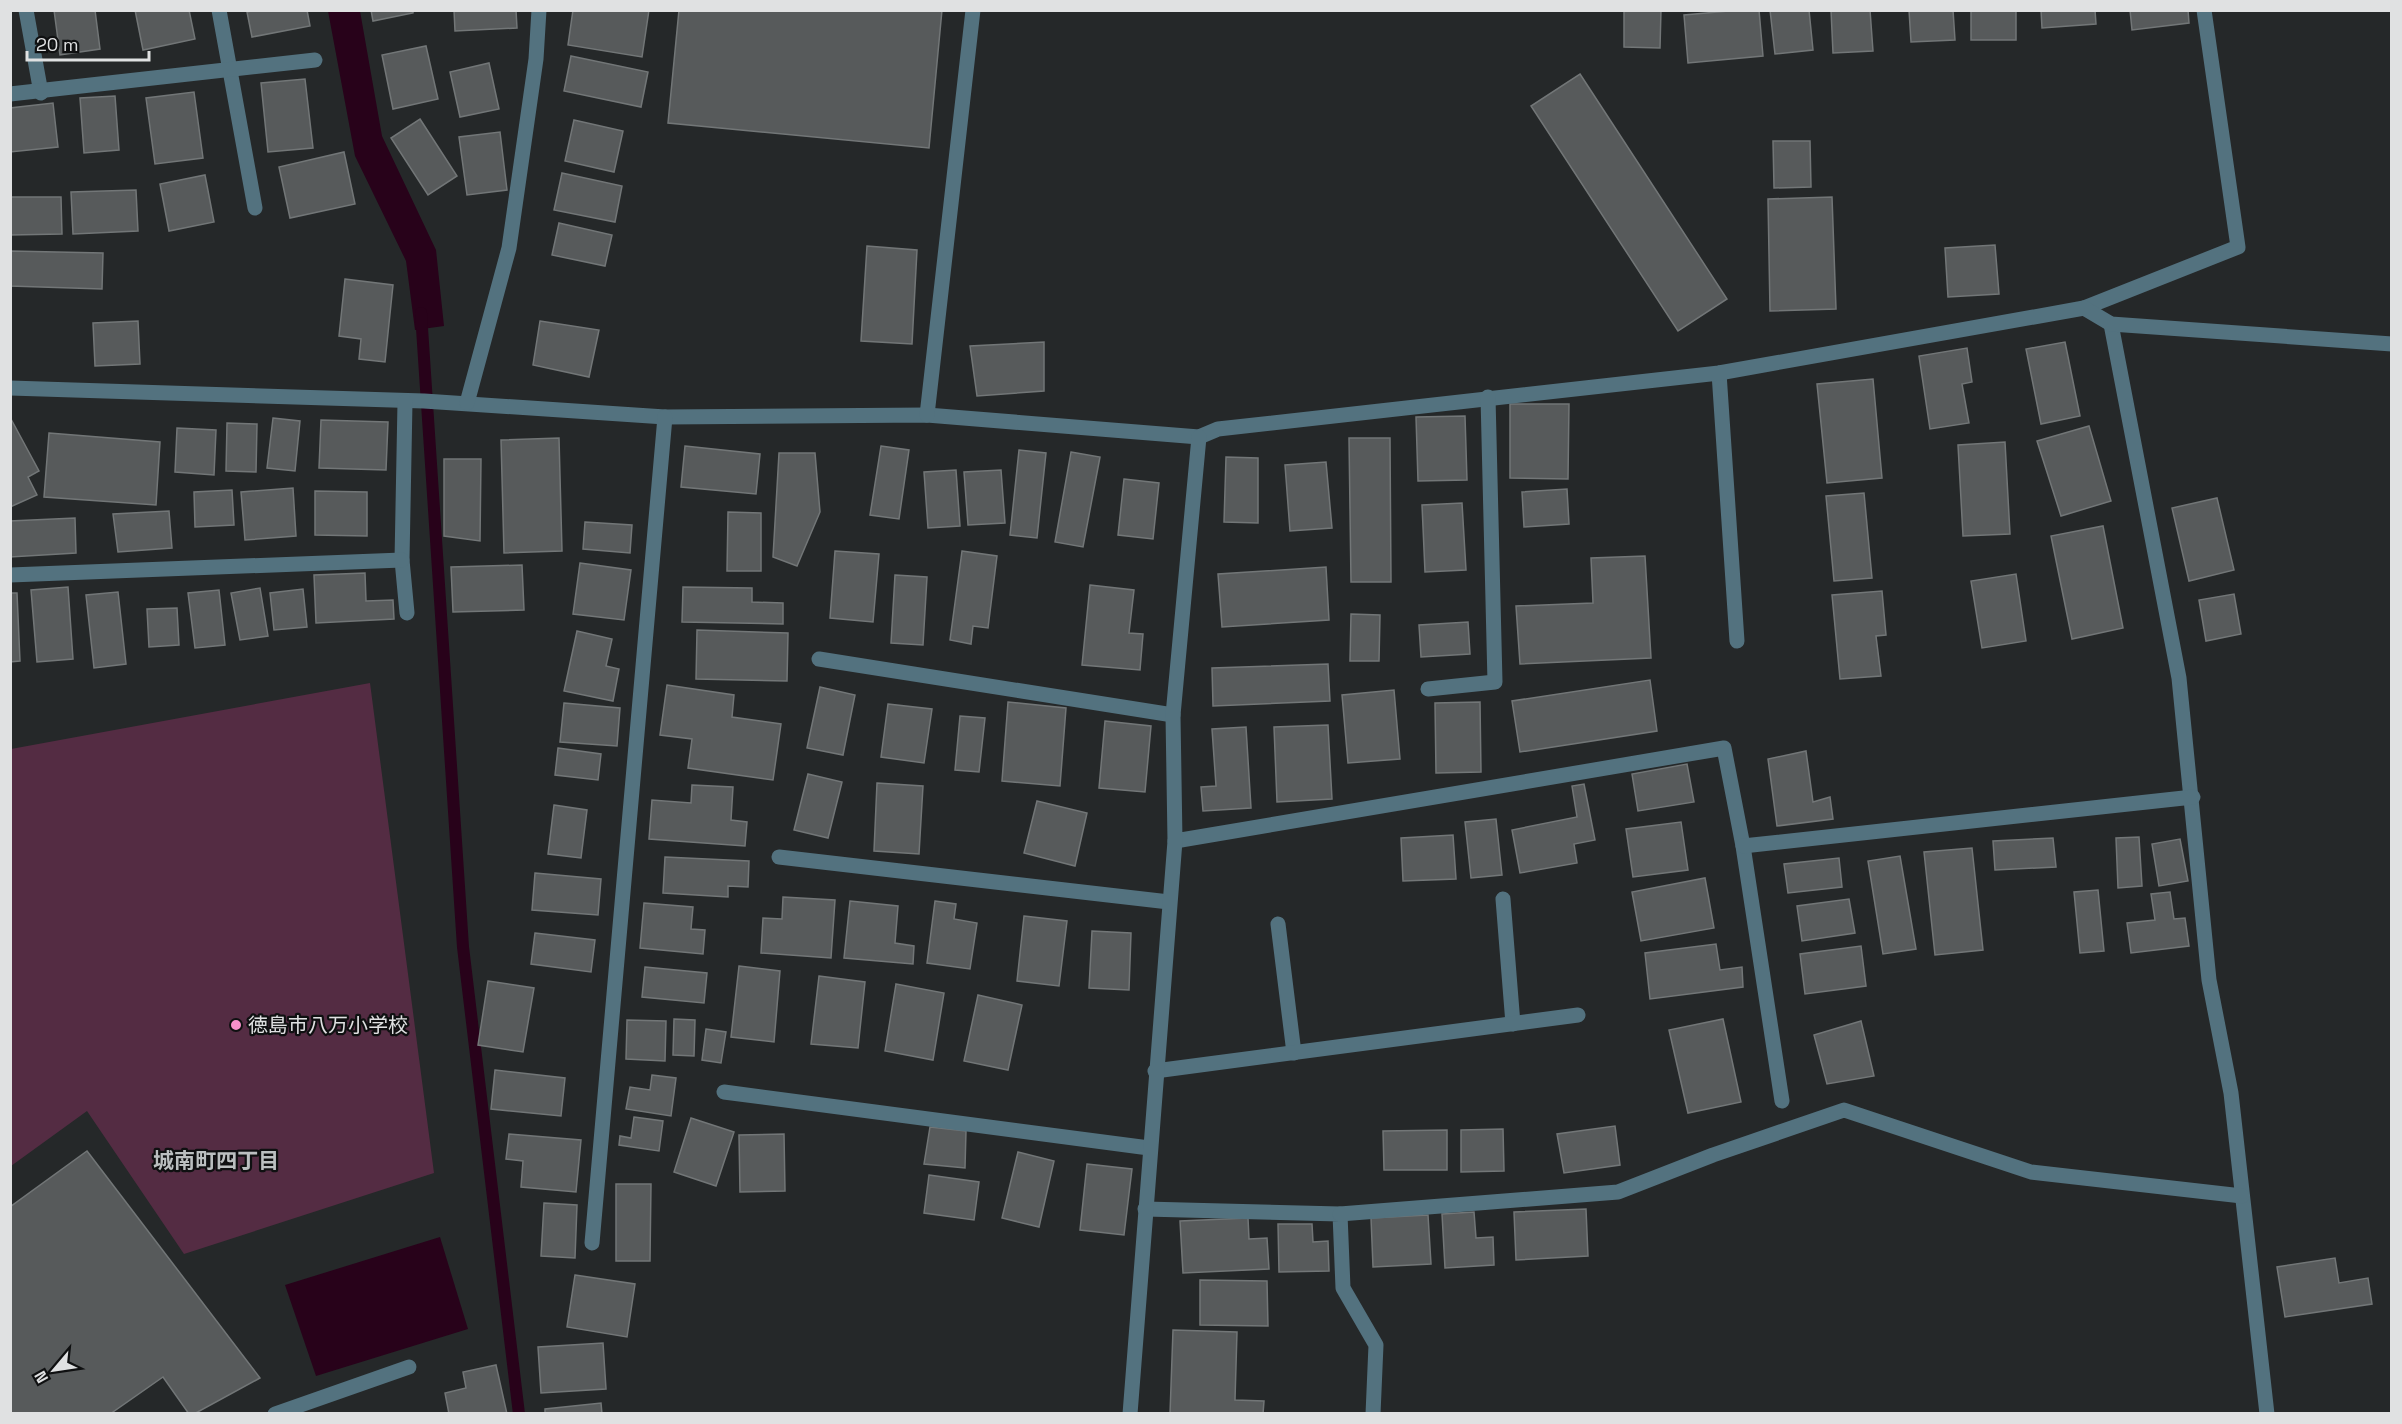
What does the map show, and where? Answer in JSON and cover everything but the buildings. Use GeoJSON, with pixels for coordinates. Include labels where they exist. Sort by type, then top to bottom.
{"type":"FeatureCollection","features":[{"type":"Feature","properties":{"kind":"street"},"geometry":{"type":"LineString","coordinates":[[26,10],[41,93]]}},
{"type":"Feature","properties":{"kind":"street"},"geometry":{"type":"LineString","coordinates":[[219,10],[255,208]]}},
{"type":"Feature","properties":{"kind":"street"},"geometry":{"type":"LineString","coordinates":[[467,404],[509,248],[536,59],[539,10]]}},
{"type":"Feature","properties":{"kind":"street"},"geometry":{"type":"LineString","coordinates":[[927,415],[973,10]]}},
{"type":"Feature","properties":{"kind":"street"},"geometry":{"type":"LineString","coordinates":[[10,388],[467,404],[665,417],[927,415],[1199,437],[1218,429],[1488,397],[1719,373],[2084,308],[2238,247],[2204,10]]}},
{"type":"Feature","properties":{"kind":"street"},"geometry":{"type":"LineString","coordinates":[[10,94],[41,93],[315,60]]}},
{"type":"Feature","properties":{"kind":"street"},"geometry":{"type":"LineString","coordinates":[[2084,308],[2111,324],[2391,344]]}},
{"type":"Feature","properties":{"kind":"street"},"geometry":{"type":"LineString","coordinates":[[2111,324],[2180,678],[2210,980],[2231,1094],[2267,1413]]}},
{"type":"Feature","properties":{"kind":"street"},"geometry":{"type":"LineString","coordinates":[[1719,373],[1737,641]]}},
{"type":"Feature","properties":{"kind":"street"},"geometry":{"type":"LineString","coordinates":[[1428,688],[1495,682],[1488,397]]}},
{"type":"Feature","properties":{"kind":"street"},"geometry":{"type":"LineString","coordinates":[[405,402],[402,560],[407,613]]}},
{"type":"Feature","properties":{"kind":"street"},"geometry":{"type":"LineString","coordinates":[[592,1243],[665,417]]}},
{"type":"Feature","properties":{"kind":"street"},"geometry":{"type":"LineString","coordinates":[[1130,1413],[1155,1071],[1175,841],[1173,715],[1199,437]]}},
{"type":"Feature","properties":{"kind":"street"},"geometry":{"type":"LineString","coordinates":[[10,575],[402,560]]}},
{"type":"Feature","properties":{"kind":"street"},"geometry":{"type":"LineString","coordinates":[[819,659],[1173,715]]}},
{"type":"Feature","properties":{"kind":"street"},"geometry":{"type":"LineString","coordinates":[[1175,841],[1724,748],[1743,846],[1782,1101]]}},
{"type":"Feature","properties":{"kind":"street"},"geometry":{"type":"LineString","coordinates":[[1743,846],[2193,797]]}},
{"type":"Feature","properties":{"kind":"street"},"geometry":{"type":"LineString","coordinates":[[779,857],[1169,902]]}},
{"type":"Feature","properties":{"kind":"street"},"geometry":{"type":"LineString","coordinates":[[1503,899],[1513,1024]]}},
{"type":"Feature","properties":{"kind":"street"},"geometry":{"type":"LineString","coordinates":[[1278,924],[1294,1053]]}},
{"type":"Feature","properties":{"kind":"street"},"geometry":{"type":"LineString","coordinates":[[1155,1071],[1578,1015]]}},
{"type":"Feature","properties":{"kind":"street"},"geometry":{"type":"LineString","coordinates":[[724,1092],[1149,1148]]}},
{"type":"Feature","properties":{"kind":"street"},"geometry":{"type":"LineString","coordinates":[[1145,1209],[1340,1214],[1618,1192],[1713,1155],[1845,1110],[2031,1173],[2242,1197]]}},
{"type":"Feature","properties":{"kind":"street"},"geometry":{"type":"LineString","coordinates":[[1340,1214],[1343,1288],[1376,1344],[1373,1413]]}},
{"type":"Feature","properties":{"kind":"street"},"geometry":{"type":"LineString","coordinates":[[274,1413],[409,1367]]}},
{"type":"Feature","properties":{"kind":"shaded area"},"geometry":{"type":"Polygon","coordinates":[[[328,11],[360,11],[382,136],[436,250],[444,326],[415,330],[406,261],[355,156],[328,11]]]}},
{"type":"Feature","properties":{"kind":"shaded area"},"geometry":{"type":"Polygon","coordinates":[[[370,683],[434,1173],[184,1254],[87,1111],[11,1166],[11,749],[370,683]]]}},
{"type":"Feature","properties":{"kind":"shaded area"},"geometry":{"type":"Polygon","coordinates":[[[440,1237],[468,1329],[316,1376],[285,1285],[440,1237]]]}},
{"type":"Feature","properties":{"kind":"waterway"},"geometry":{"type":"LineString","coordinates":[[421,313],[463,947],[519,1414]]}},
{"type":"Feature","properties":{"kind":"place","name":"徳島市八万小学校"},"geometry":{"type":"Point","coordinates":[236,1025]}},
{"type":"Feature","properties":{"kind":"district","name":"城南町四丁目"},"geometry":{"type":"Point","coordinates":[216,1161]}}]}
